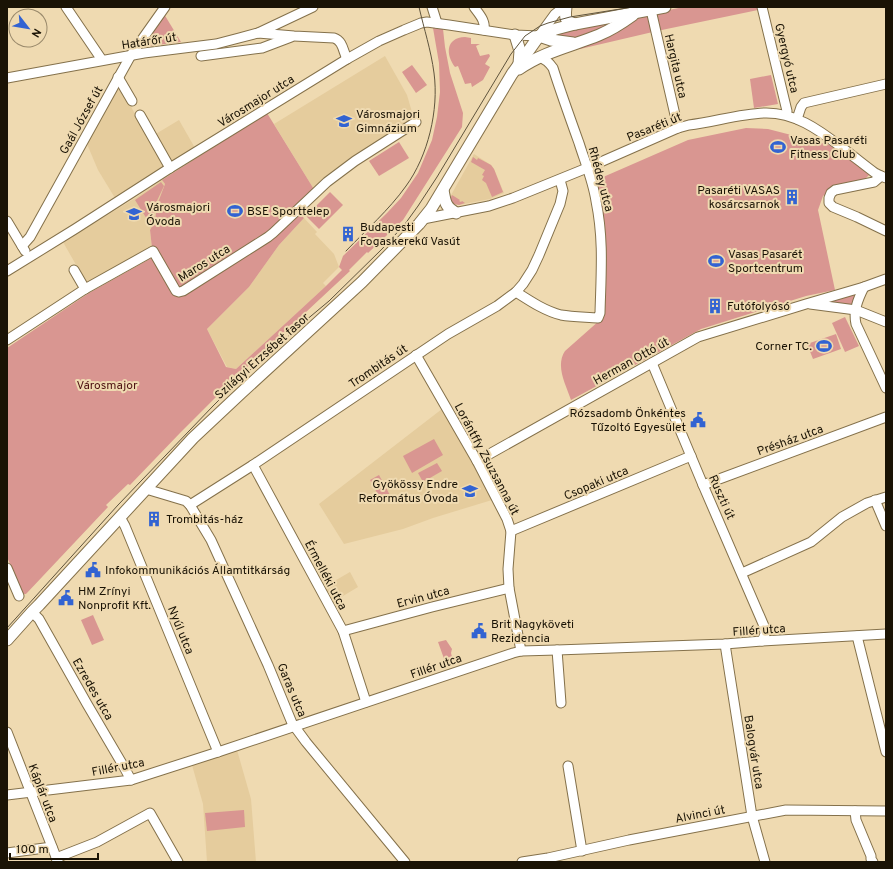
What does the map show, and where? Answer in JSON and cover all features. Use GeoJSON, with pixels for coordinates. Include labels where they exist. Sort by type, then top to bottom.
{"type":"FeatureCollection","features":[{"type":"Feature","properties":{"kind":"main road","name":"Szilágyi Erzsébet fasor"},"geometry":{"type":"LineString","coordinates":[[7,640],[193,438],[362,282],[423,219],[512,74],[539,36],[556,29],[575,24],[665,7]]}},
{"type":"Feature","properties":{"kind":"main road"},"geometry":{"type":"LineString","coordinates":[[563,8],[566,18],[570,23],[575,24]]}},
{"type":"Feature","properties":{"kind":"main road","name":"Szilágyi Erzsébet fasor"},"geometry":{"type":"LineString","coordinates":[[512,74],[528,62],[539,57],[615,28],[638,12]]}},
{"type":"Feature","properties":{"kind":"main road"},"geometry":{"type":"LineString","coordinates":[[515,35],[520,52],[519,65]]}},
{"type":"Feature","properties":{"kind":"main road"},"geometry":{"type":"LineString","coordinates":[[539,36],[551,40],[576,44]]}},
{"type":"Feature","properties":{"kind":"main road"},"geometry":{"type":"LineString","coordinates":[[442,190],[448,207],[456,213]]}},
{"type":"Feature","properties":{"kind":"street"},"geometry":{"type":"LineString","coordinates":[[66,7],[102,60]]}},
{"type":"Feature","properties":{"kind":"street","name":"Gaál József út"},"geometry":{"type":"LineString","coordinates":[[22,246],[30,237],[131,55],[165,7]]}},
{"type":"Feature","properties":{"kind":"street"},"geometry":{"type":"LineString","coordinates":[[258,33],[313,7]]}},
{"type":"Feature","properties":{"kind":"street"},"geometry":{"type":"LineString","coordinates":[[432,7],[437,23]]}},
{"type":"Feature","properties":{"kind":"street"},"geometry":{"type":"LineString","coordinates":[[474,7],[485,25],[484,30]]}},
{"type":"Feature","properties":{"kind":"street","name":"Gyergyó utca"},"geometry":{"type":"LineString","coordinates":[[762,7],[787,111],[786,115]]}},
{"type":"Feature","properties":{"kind":"street"},"geometry":{"type":"LineString","coordinates":[[539,36],[550,20],[563,8]]}},
{"type":"Feature","properties":{"kind":"street","name":"Hargita utca"},"geometry":{"type":"LineString","coordinates":[[651,10],[678,128]]}},
{"type":"Feature","properties":{"kind":"street","name":"Városmajor utca"},"geometry":{"type":"LineString","coordinates":[[7,271],[347,59],[386,38],[416,25],[427,22],[515,35],[539,36]]}},
{"type":"Feature","properties":{"kind":"street","name":"Határőr út"},"geometry":{"type":"LineString","coordinates":[[7,78],[144,52],[216,44],[258,33],[338,39],[343,47],[347,59]]}},
{"type":"Feature","properties":{"kind":"street","name":"Határőr út"},"geometry":{"type":"LineString","coordinates":[[201,56],[262,48],[294,36]]}},
{"type":"Feature","properties":{"kind":"street","name":"Rhédey utca"},"geometry":{"type":"LineString","coordinates":[[516,292],[529,301],[561,315],[598,318],[600,313],[602,248],[596,199],[553,68],[548,62],[539,57]]}},
{"type":"Feature","properties":{"kind":"street"},"geometry":{"type":"LineString","coordinates":[[118,77],[132,102]]}},
{"type":"Feature","properties":{"kind":"street"},"geometry":{"type":"LineString","coordinates":[[797,119],[800,108],[804,103],[886,84]]}},
{"type":"Feature","properties":{"kind":"street","name":"Pasaréti út"},"geometry":{"type":"LineString","coordinates":[[423,219],[489,206],[512,198],[560,180],[678,128],[751,114],[770,113],[786,115],[810,125],[880,176]]}},
{"type":"Feature","properties":{"kind":"street"},"geometry":{"type":"LineString","coordinates":[[140,115],[170,168]]}},
{"type":"Feature","properties":{"kind":"street","name":"Maros utca"},"geometry":{"type":"LineString","coordinates":[[7,340],[85,289],[154,251],[176,291],[183,291],[268,237],[327,182],[355,160],[416,122]]}},
{"type":"Feature","properties":{"kind":"street"},"geometry":{"type":"LineString","coordinates":[[880,176],[874,182],[835,190],[831,193],[829,203],[832,207],[858,217],[886,231]]}},
{"type":"Feature","properties":{"kind":"street","name":"Trombitás út"},"geometry":{"type":"LineString","coordinates":[[190,505],[253,465],[448,334],[497,306],[516,292],[532,270],[560,204],[563,192],[560,180]]}},
{"type":"Feature","properties":{"kind":"street"},"geometry":{"type":"LineString","coordinates":[[7,221],[28,257]]}},
{"type":"Feature","properties":{"kind":"street"},"geometry":{"type":"LineString","coordinates":[[74,270],[85,289]]}},
{"type":"Feature","properties":{"kind":"street","name":"Herman Ottó út"},"geometry":{"type":"LineString","coordinates":[[477,461],[698,337],[886,279]]}},
{"type":"Feature","properties":{"kind":"street"},"geometry":{"type":"LineString","coordinates":[[864,287],[858,298],[855,315],[856,324],[886,388]]}},
{"type":"Feature","properties":{"kind":"street","name":"Herman Ottó út"},"geometry":{"type":"LineString","coordinates":[[806,304],[856,310],[886,322]]}},
{"type":"Feature","properties":{"kind":"street","name":"Lorántffy Zsuzsanna út"},"geometry":{"type":"LineString","coordinates":[[416,355],[477,461],[511,531],[508,569],[509,588],[521,651]]}},
{"type":"Feature","properties":{"kind":"street","name":"Ruszti út"},"geometry":{"type":"LineString","coordinates":[[652,362],[764,626],[765,634],[762,641]]}},
{"type":"Feature","properties":{"kind":"street","name":"Présház utca"},"geometry":{"type":"LineString","coordinates":[[703,485],[886,417]]}},
{"type":"Feature","properties":{"kind":"street","name":"Csopaki utca"},"geometry":{"type":"LineString","coordinates":[[511,531],[691,456]]}},
{"type":"Feature","properties":{"kind":"street","name":"Érmelléki utca"},"geometry":{"type":"LineString","coordinates":[[253,465],[343,631],[366,702]]}},
{"type":"Feature","properties":{"kind":"street"},"geometry":{"type":"LineString","coordinates":[[146,489],[186,501],[190,505]]}},
{"type":"Feature","properties":{"kind":"street"},"geometry":{"type":"LineString","coordinates":[[742,573],[811,542],[842,517],[866,503],[886,497]]}},
{"type":"Feature","properties":{"kind":"street"},"geometry":{"type":"LineString","coordinates":[[875,500],[886,526]]}},
{"type":"Feature","properties":{"kind":"street","name":"Garas utca"},"geometry":{"type":"LineString","coordinates":[[190,505],[211,540],[268,665],[294,727],[405,862]]}},
{"type":"Feature","properties":{"kind":"street","name":"Nyúl utca"},"geometry":{"type":"LineString","coordinates":[[120,517],[218,752]]}},
{"type":"Feature","properties":{"kind":"street"},"geometry":{"type":"LineString","coordinates":[[7,568],[19,596]]}},
{"type":"Feature","properties":{"kind":"street","name":"Ervin utca"},"geometry":{"type":"LineString","coordinates":[[343,631],[432,606],[509,588]]}},
{"type":"Feature","properties":{"kind":"street","name":"Ezredes utca"},"geometry":{"type":"LineString","coordinates":[[32,612],[38,619],[86,704],[124,767],[130,780]]}},
{"type":"Feature","properties":{"kind":"street","name":"Fillér utca"},"geometry":{"type":"LineString","coordinates":[[7,795],[130,780],[294,727],[513,652],[725,644],[886,634]]}},
{"type":"Feature","properties":{"kind":"street"},"geometry":{"type":"LineString","coordinates":[[857,636],[886,752]]}},
{"type":"Feature","properties":{"kind":"street","name":"Balogvár utca"},"geometry":{"type":"LineString","coordinates":[[725,644],[752,816],[765,862]]}},
{"type":"Feature","properties":{"kind":"street"},"geometry":{"type":"LineString","coordinates":[[557,650],[561,703]]}},
{"type":"Feature","properties":{"kind":"street","name":"Káplár utca"},"geometry":{"type":"LineString","coordinates":[[7,732],[57,860]]}},
{"type":"Feature","properties":{"kind":"street"},"geometry":{"type":"LineString","coordinates":[[568,766],[582,851]]}},
{"type":"Feature","properties":{"kind":"street","name":"Alvinci út"},"geometry":{"type":"LineString","coordinates":[[522,862],[548,860],[629,840],[786,810],[886,811]]}},
{"type":"Feature","properties":{"kind":"street"},"geometry":{"type":"LineString","coordinates":[[855,811],[856,820],[872,860],[861,862]]}},
{"type":"Feature","properties":{"kind":"street"},"geometry":{"type":"LineString","coordinates":[[57,860],[97,842],[150,813],[178,862]]}},
{"type":"Feature","properties":{"kind":"street"},"geometry":{"type":"LineString","coordinates":[[7,853],[52,846]]}},
{"type":"Feature","properties":{"kind":"shaded area","name":"Városmajori Gimnázium"},"geometry":{"type":"Polygon","coordinates":[[[385,56],[407,95],[414,119],[315,191],[274,124],[385,56]]]}},
{"type":"Feature","properties":{"kind":"shaded area"},"geometry":{"type":"Polygon","coordinates":[[[119,86],[149,138],[179,120],[195,148],[115,198],[98,170],[87,144],[119,86]]]}},
{"type":"Feature","properties":{"kind":"shaded area"},"geometry":{"type":"Polygon","coordinates":[[[474,154],[491,165],[504,193],[490,199],[459,205],[452,204],[450,202],[450,197],[474,154]]]}},
{"type":"Feature","properties":{"kind":"shaded area"},"geometry":{"type":"Polygon","coordinates":[[[162,180],[165,184],[157,205],[155,221],[150,230],[152,248],[87,284],[63,242],[162,180]]]}},
{"type":"Feature","properties":{"kind":"shaded area"},"geometry":{"type":"Polygon","coordinates":[[[304,218],[317,232],[315,234],[334,254],[339,267],[323,283],[326,286],[236,369],[227,367],[207,329],[249,287],[279,245],[304,218]]]}},
{"type":"Feature","properties":{"kind":"shaded area"},"geometry":{"type":"Polygon","coordinates":[[[442,409],[492,500],[403,529],[344,544],[319,504],[442,409]]]}},
{"type":"Feature","properties":{"kind":"shaded area"},"geometry":{"type":"Polygon","coordinates":[[[350,572],[358,587],[333,602],[324,587],[350,572]]]}},
{"type":"Feature","properties":{"kind":"shaded area"},"geometry":{"type":"Polygon","coordinates":[[[237,750],[251,799],[256,862],[207,862],[203,804],[192,765],[237,750]]]}},
{"type":"Feature","properties":{"kind":"green space"},"geometry":{"type":"Polygon","coordinates":[[[684,7],[773,7],[657,31],[580,49],[577,41],[553,36],[596,24],[684,7]]]}},
{"type":"Feature","properties":{"kind":"green space"},"geometry":{"type":"Polygon","coordinates":[[[164,14],[181,42],[149,46],[146,41],[164,14]]]}},
{"type":"Feature","properties":{"kind":"green space","name":"Városmajor"},"geometry":{"type":"Polygon","coordinates":[[[433,28],[443,29],[450,73],[463,113],[462,127],[403,220],[368,253],[367,252],[349,270],[350,271],[231,382],[130,485],[128,484],[106,505],[108,507],[26,594],[24,594],[7,557],[7,348],[89,293],[155,256],[152,248],[150,230],[155,221],[157,205],[165,184],[162,180],[267,113],[315,191],[298,212],[304,218],[279,245],[249,287],[207,329],[226,367],[236,369],[342,270],[339,267],[343,256],[401,198],[418,173],[432,140],[440,92],[439,63],[433,28]]]}},
{"type":"Feature","properties":{"kind":"green space"},"geometry":{"type":"Polygon","coordinates":[[[465,37],[471,38],[471,44],[480,44],[476,46],[480,56],[489,54],[490,56],[485,64],[490,67],[483,80],[472,87],[471,83],[465,84],[458,66],[455,67],[452,62],[449,52],[449,48],[454,40],[465,37]]]}},
{"type":"Feature","properties":{"kind":"green space"},"geometry":{"type":"Polygon","coordinates":[[[412,65],[427,85],[416,93],[402,72],[412,65]]]}},
{"type":"Feature","properties":{"kind":"green space"},"geometry":{"type":"Polygon","coordinates":[[[771,75],[778,104],[754,108],[750,79],[771,75]]]}},
{"type":"Feature","properties":{"kind":"green space","name":"Vasas Pasarét Sportcentrum"},"geometry":{"type":"Polygon","coordinates":[[[746,128],[768,129],[830,145],[870,174],[864,180],[835,188],[823,196],[818,210],[835,290],[806,296],[701,329],[571,400],[562,376],[562,357],[565,351],[600,320],[602,316],[594,181],[688,140],[746,128]]]}},
{"type":"Feature","properties":{"kind":"green space"},"geometry":{"type":"Polygon","coordinates":[[[399,142],[409,158],[379,176],[369,161],[399,142]]]}},
{"type":"Feature","properties":{"kind":"green space"},"geometry":{"type":"Polygon","coordinates":[[[473,157],[491,165],[503,192],[492,197],[486,183],[482,180],[484,176],[482,175],[485,170],[471,162],[473,157]]]}},
{"type":"Feature","properties":{"kind":"green space"},"geometry":{"type":"Polygon","coordinates":[[[161,182],[164,186],[155,205],[154,220],[150,224],[135,200],[161,182]]]}},
{"type":"Feature","properties":{"kind":"green space"},"geometry":{"type":"Polygon","coordinates":[[[330,192],[343,205],[319,229],[306,216],[330,192]]]}},
{"type":"Feature","properties":{"kind":"green space"},"geometry":{"type":"Polygon","coordinates":[[[452,195],[460,200],[459,201],[465,203],[459,205],[454,204],[450,199],[452,195]]]}},
{"type":"Feature","properties":{"kind":"green space"},"geometry":{"type":"Polygon","coordinates":[[[860,291],[850,307],[819,303],[860,291]]]}},
{"type":"Feature","properties":{"kind":"green space","name":"Corner TC."},"geometry":{"type":"Polygon","coordinates":[[[845,317],[859,346],[845,352],[832,323],[845,317]]]}},
{"type":"Feature","properties":{"kind":"green space","name":"Corner TC."},"geometry":{"type":"Polygon","coordinates":[[[836,334],[841,349],[813,359],[807,344],[836,334]]]}},
{"type":"Feature","properties":{"kind":"green space"},"geometry":{"type":"Polygon","coordinates":[[[434,439],[443,455],[412,473],[403,456],[434,439]]]}},
{"type":"Feature","properties":{"kind":"green space"},"geometry":{"type":"Polygon","coordinates":[[[437,463],[442,471],[423,482],[418,473],[437,463]]]}},
{"type":"Feature","properties":{"kind":"green space"},"geometry":{"type":"Polygon","coordinates":[[[379,475],[391,497],[382,502],[370,480],[379,475]]]}},
{"type":"Feature","properties":{"kind":"green space"},"geometry":{"type":"Polygon","coordinates":[[[93,615],[104,640],[92,645],[81,620],[93,615]]]}},
{"type":"Feature","properties":{"kind":"green space"},"geometry":{"type":"Polygon","coordinates":[[[446,640],[452,649],[451,653],[455,664],[447,667],[438,642],[446,640]]]}},
{"type":"Feature","properties":{"kind":"green space"},"geometry":{"type":"Polygon","coordinates":[[[244,810],[245,827],[207,831],[205,813],[244,810]]]}},
{"type":"Feature","properties":{"kind":"tram line"},"geometry":{"type":"LineString","coordinates":[[346,251],[385,212],[406,186],[414,174],[426,147],[433,117],[435,87],[431,56],[419,7]]}},
{"type":"Feature","properties":{"kind":"tram line"},"geometry":{"type":"LineString","coordinates":[[7,628],[118,505],[213,406],[239,380],[329,301],[405,224],[437,177],[511,54],[525,36],[540,26],[570,17],[633,7]]}},
{"type":"Feature","properties":{"kind":"place","name":"Városmajori Gimnázium"},"geometry":{"type":"Point","coordinates":[344,121]}},
{"type":"Feature","properties":{"kind":"place","name":"Vasas Pasaréti Fitness Club"},"geometry":{"type":"Point","coordinates":[778,147]}},
{"type":"Feature","properties":{"kind":"place","name":"Pasaréti VASAS kosárcsarnok"},"geometry":{"type":"Point","coordinates":[792,197]}},
{"type":"Feature","properties":{"kind":"place","name":"BSE Sporttelep"},"geometry":{"type":"Point","coordinates":[235,211]}},
{"type":"Feature","properties":{"kind":"place","name":"Városmajori Óvoda"},"geometry":{"type":"Point","coordinates":[134,214]}},
{"type":"Feature","properties":{"kind":"place","name":"Budapesti Fogaskerekű Vasút"},"geometry":{"type":"Point","coordinates":[348,234]}},
{"type":"Feature","properties":{"kind":"place","name":"Vasas Pasarét Sportcentrum"},"geometry":{"type":"Point","coordinates":[716,261]}},
{"type":"Feature","properties":{"kind":"place","name":"Futófolyósó"},"geometry":{"type":"Point","coordinates":[715,306]}},
{"type":"Feature","properties":{"kind":"place","name":"Corner TC."},"geometry":{"type":"Point","coordinates":[824,346]}},
{"type":"Feature","properties":{"kind":"place","name":"Rózsadomb Önkéntes Tűzoltó Egyesület"},"geometry":{"type":"Point","coordinates":[698,420]}},
{"type":"Feature","properties":{"kind":"place","name":"Gyökössy Endre Református Óvoda"},"geometry":{"type":"Point","coordinates":[470,491]}},
{"type":"Feature","properties":{"kind":"place","name":"Trombitás-ház"},"geometry":{"type":"Point","coordinates":[154,519]}},
{"type":"Feature","properties":{"kind":"place","name":"Infokommunikációs Államtitkárság"},"geometry":{"type":"Point","coordinates":[93,570]}},
{"type":"Feature","properties":{"kind":"place","name":"HM Zrínyi Nonprofit Kft."},"geometry":{"type":"Point","coordinates":[66,598]}},
{"type":"Feature","properties":{"kind":"place","name":"Brit Nagyköveti Rezidencia"},"geometry":{"type":"Point","coordinates":[479,631]}}]}
